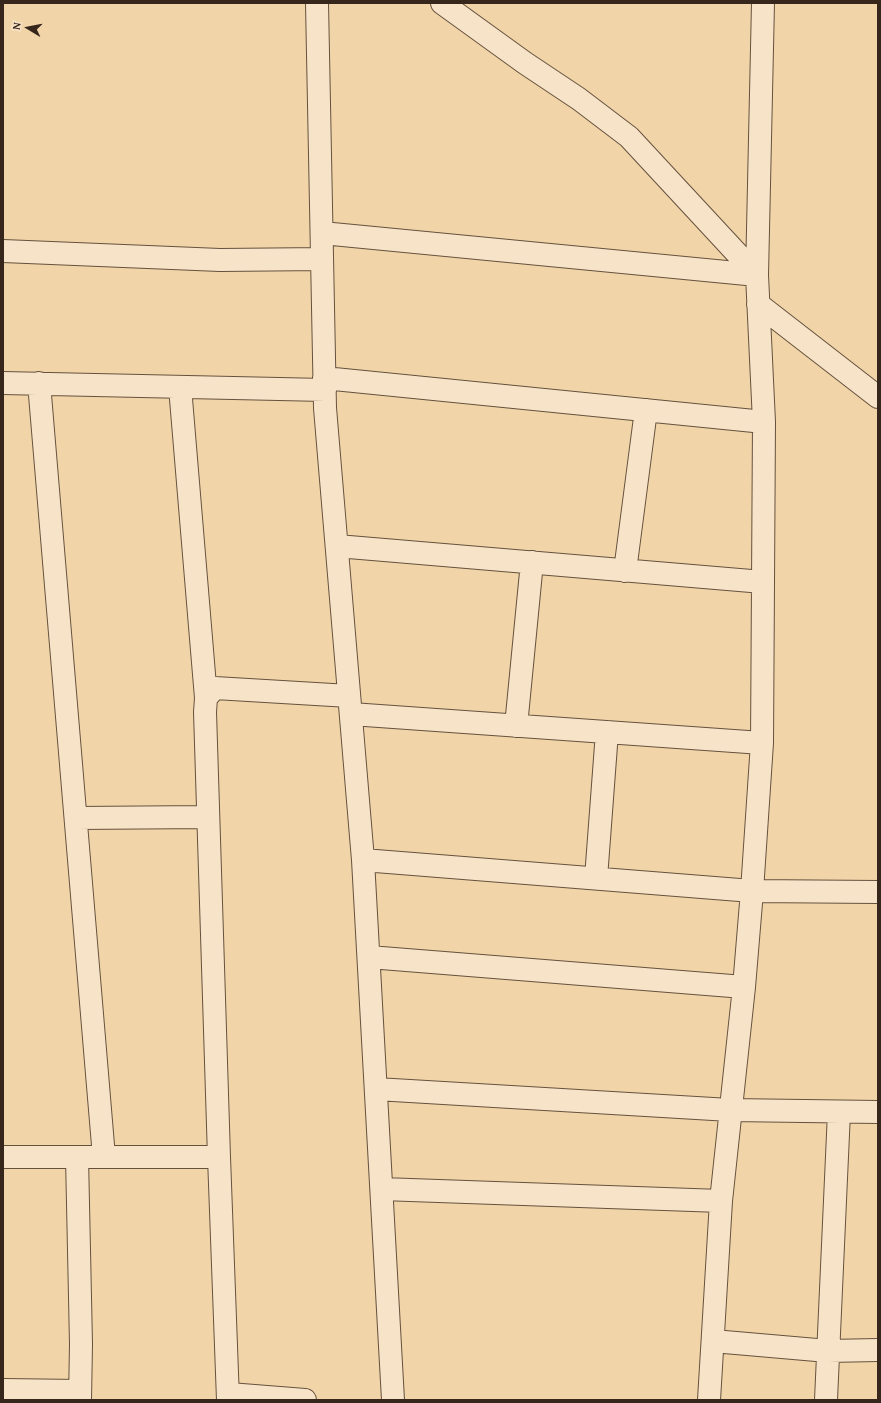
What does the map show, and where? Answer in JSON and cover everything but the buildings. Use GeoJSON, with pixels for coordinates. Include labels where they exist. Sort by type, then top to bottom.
{"type":"FeatureCollection","features":[{"type":"Feature","properties":{"kind":"street"},"geometry":{"type":"LineString","coordinates":[[317,3],[325,408],[363,860],[393,1400]]}},
{"type":"Feature","properties":{"kind":"street"},"geometry":{"type":"LineString","coordinates":[[442,3],[525,63],[579,99],[629,137],[756,275]]}},
{"type":"Feature","properties":{"kind":"street"},"geometry":{"type":"LineString","coordinates":[[709,1400],[721,1201],[744,987],[762,743],[764,422],[756,275],[763,3]]}},
{"type":"Feature","properties":{"kind":"street"},"geometry":{"type":"LineString","coordinates":[[322,233],[756,275]]}},
{"type":"Feature","properties":{"kind":"street"},"geometry":{"type":"LineString","coordinates":[[3,252],[220,260],[322,259]]}},
{"type":"Feature","properties":{"kind":"street"},"geometry":{"type":"LineString","coordinates":[[758,304],[878,397]]}},
{"type":"Feature","properties":{"kind":"street"},"geometry":{"type":"LineString","coordinates":[[3,382],[180,387],[325,384],[646,410],[764,422]]}},
{"type":"Feature","properties":{"kind":"street"},"geometry":{"type":"LineString","coordinates":[[39,383],[104,1158]]}},
{"type":"Feature","properties":{"kind":"street"},"geometry":{"type":"LineString","coordinates":[[180,387],[206,698],[205,712],[208,817],[228,1397],[305,1400]]}},
{"type":"Feature","properties":{"kind":"street"},"geometry":{"type":"LineString","coordinates":[[625,571],[646,410]]}},
{"type":"Feature","properties":{"kind":"street"},"geometry":{"type":"LineString","coordinates":[[337,546],[763,582]]}},
{"type":"Feature","properties":{"kind":"street"},"geometry":{"type":"LineString","coordinates":[[516,726],[532,562]]}},
{"type":"Feature","properties":{"kind":"street"},"geometry":{"type":"LineString","coordinates":[[206,698],[215,688],[516,726],[762,743]]}},
{"type":"Feature","properties":{"kind":"street"},"geometry":{"type":"LineString","coordinates":[[596,878],[608,732]]}},
{"type":"Feature","properties":{"kind":"street"},"geometry":{"type":"LineString","coordinates":[[76,818],[208,817]]}},
{"type":"Feature","properties":{"kind":"street"},"geometry":{"type":"LineString","coordinates":[[363,860],[752,891],[878,892]]}},
{"type":"Feature","properties":{"kind":"street"},"geometry":{"type":"LineString","coordinates":[[369,957],[744,987]]}},
{"type":"Feature","properties":{"kind":"street"},"geometry":{"type":"LineString","coordinates":[[376,1089],[730,1110],[878,1112]]}},
{"type":"Feature","properties":{"kind":"street"},"geometry":{"type":"LineString","coordinates":[[826,1400],[839,1112]]}},
{"type":"Feature","properties":{"kind":"street"},"geometry":{"type":"LineString","coordinates":[[3,1157],[219,1157]]}},
{"type":"Feature","properties":{"kind":"street"},"geometry":{"type":"LineString","coordinates":[[3,1390],[80,1395],[81,1344],[77,1157]]}},
{"type":"Feature","properties":{"kind":"street"},"geometry":{"type":"LineString","coordinates":[[382,1190],[721,1201]]}},
{"type":"Feature","properties":{"kind":"street"},"geometry":{"type":"LineString","coordinates":[[712,1341],[828,1351],[878,1350]]}}]}
